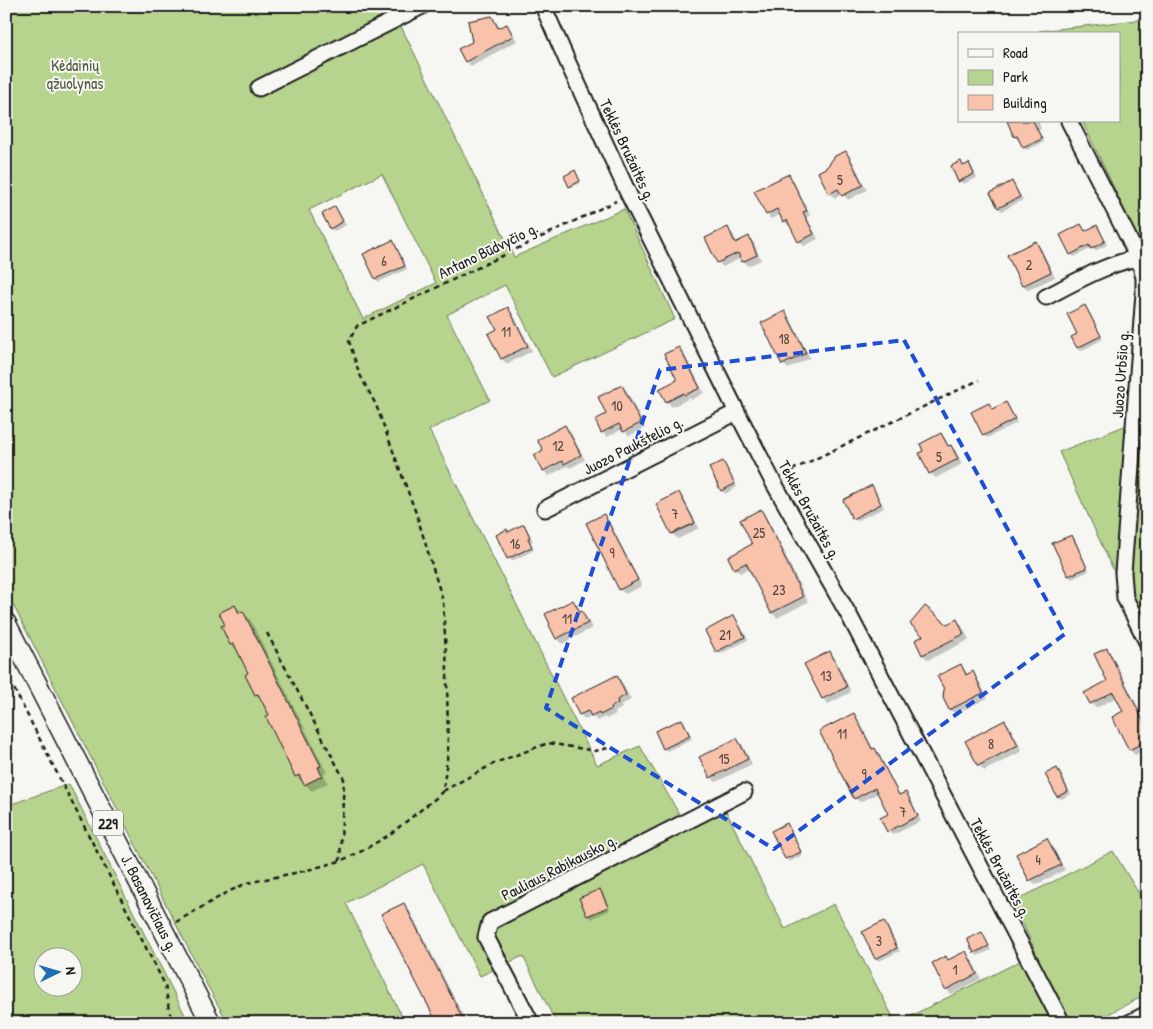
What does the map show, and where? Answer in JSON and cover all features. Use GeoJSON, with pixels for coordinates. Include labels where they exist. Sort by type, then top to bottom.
{"type":"FeatureCollection","features":[{"type":"Feature","properties":{"kind":"main road","name":"J. Basanavičiaus g."},"geometry":{"type":"LineString","coordinates":[[6,623],[211,1023]]}},
{"type":"Feature","properties":{"kind":"street"},"geometry":{"type":"LineString","coordinates":[[259,88],[422,6]]}},
{"type":"Feature","properties":{"kind":"street","name":"Teklės Bružaitės g."},"geometry":{"type":"LineString","coordinates":[[543,6],[629,195],[737,412],[772,480],[850,617],[1062,1023]]}},
{"type":"Feature","properties":{"kind":"street","name":"Juozo Urbšio g."},"geometry":{"type":"LineString","coordinates":[[1070,122],[1128,237],[1144,278],[1122,573],[1125,598],[1147,642]]}},
{"type":"Feature","properties":{"kind":"street"},"geometry":{"type":"LineString","coordinates":[[1046,297],[1110,265],[1136,258]]}},
{"type":"Feature","properties":{"kind":"street","name":"Juozo Paukštelio g."},"geometry":{"type":"LineString","coordinates":[[545,509],[737,412]]}},
{"type":"Feature","properties":{"kind":"street","name":"Pauliaus Rabikausko g."},"geometry":{"type":"LineString","coordinates":[[530,1023],[486,937],[490,922],[744,792]]}},
{"type":"Feature","properties":{"kind":"street"},"geometry":{"type":"LineString","coordinates":[[1129,1023],[1147,1014]]}},
{"type":"Feature","properties":{"kind":"path","name":"Antano Būdvyčio g."},"geometry":{"type":"LineString","coordinates":[[443,791],[448,752],[447,670],[443,601],[417,516],[376,405],[359,373],[349,341],[357,326],[629,195]]}},
{"type":"Feature","properties":{"kind":"path"},"geometry":{"type":"LineString","coordinates":[[772,480],[979,380]]}},
{"type":"Feature","properties":{"kind":"path"},"geometry":{"type":"LineString","coordinates":[[267,633],[344,779],[340,861]]}},
{"type":"Feature","properties":{"kind":"path"},"geometry":{"type":"LineString","coordinates":[[6,674],[165,985],[173,1023]]}},
{"type":"Feature","properties":{"kind":"path"},"geometry":{"type":"LineString","coordinates":[[163,929],[247,883],[340,861],[362,851],[388,834],[443,791],[495,763],[548,743],[595,751],[608,748]]}},
{"type":"Feature","properties":{"kind":"highlighted area"},"geometry":{"type":"Polygon","coordinates":[[[904,340],[1065,634],[774,849],[546,708],[660,370],[904,340]]]}},
{"type":"Feature","properties":{"kind":"green space","name":"Kėdainių ąžuolynas"},"geometry":{"type":"Polygon","coordinates":[[[6,6],[399,6],[393,10],[514,257],[624,209],[675,319],[552,377],[505,285],[447,315],[490,400],[429,430],[597,765],[640,746],[682,819],[725,809],[785,929],[834,904],[896,1023],[556,1023],[523,956],[480,976],[423,864],[346,903],[405,1023],[228,1023],[6,591],[6,6]],[[382,174],[309,210],[363,319],[436,283],[382,174]]]}},
{"type":"Feature","properties":{"kind":"green space"},"geometry":{"type":"Polygon","coordinates":[[[1147,19],[1147,257],[1082,122],[1120,122],[1120,32],[1039,31],[1147,19]]]}},
{"type":"Feature","properties":{"kind":"green space"},"geometry":{"type":"Polygon","coordinates":[[[1147,363],[1147,643],[1059,452],[1142,419],[1147,363]]]}},
{"type":"Feature","properties":{"kind":"green space"},"geometry":{"type":"Polygon","coordinates":[[[69,784],[189,1023],[6,1023],[6,806],[69,784]]]}},
{"type":"Feature","properties":{"kind":"green space"},"geometry":{"type":"Polygon","coordinates":[[[1113,851],[1147,907],[1147,994],[1091,1023],[897,1023],[1036,953],[1013,902],[1113,851]]]}},
{"type":"Feature","properties":{"kind":"building"},"geometry":{"type":"Polygon","coordinates":[[[492,16],[498,28],[507,24],[513,36],[465,62],[458,49],[472,42],[468,21],[492,16]]]}},
{"type":"Feature","properties":{"kind":"building"},"geometry":{"type":"Polygon","coordinates":[[[1007,122],[1034,122],[1042,139],[1023,148],[1017,136],[1014,137],[1007,122]]]}},
{"type":"Feature","properties":{"kind":"building"},"geometry":{"type":"Polygon","coordinates":[[[846,151],[863,185],[842,196],[838,189],[829,194],[818,172],[827,167],[835,156],[846,151]]]}},
{"type":"Feature","properties":{"kind":"building"},"geometry":{"type":"Polygon","coordinates":[[[961,161],[963,166],[969,163],[974,174],[958,182],[951,166],[961,161]]]}},
{"type":"Feature","properties":{"kind":"building"},"geometry":{"type":"Polygon","coordinates":[[[575,170],[580,181],[569,187],[564,176],[575,170]]]}},
{"type":"Feature","properties":{"kind":"building"},"geometry":{"type":"Polygon","coordinates":[[[789,174],[807,211],[803,212],[814,234],[798,242],[787,220],[783,222],[777,209],[766,215],[754,191],[789,174]]]}},
{"type":"Feature","properties":{"kind":"building"},"geometry":{"type":"Polygon","coordinates":[[[1012,181],[1020,197],[998,208],[990,193],[1012,181]]]}},
{"type":"Feature","properties":{"kind":"building"},"geometry":{"type":"Polygon","coordinates":[[[335,206],[343,221],[330,229],[322,214],[335,206]]]}},
{"type":"Feature","properties":{"kind":"building"},"geometry":{"type":"Polygon","coordinates":[[[1081,224],[1085,231],[1097,225],[1105,241],[1091,249],[1089,245],[1070,255],[1060,235],[1081,224]]]}},
{"type":"Feature","properties":{"kind":"building"},"geometry":{"type":"Polygon","coordinates":[[[728,227],[735,243],[749,236],[757,255],[742,262],[738,253],[717,263],[705,238],[728,227]]]}},
{"type":"Feature","properties":{"kind":"building"},"geometry":{"type":"Polygon","coordinates":[[[393,240],[405,266],[375,279],[363,254],[393,240]]]}},
{"type":"Feature","properties":{"kind":"building"},"geometry":{"type":"Polygon","coordinates":[[[1036,241],[1051,272],[1022,286],[1007,255],[1036,241]]]}},
{"type":"Feature","properties":{"kind":"building"},"geometry":{"type":"Polygon","coordinates":[[[1085,305],[1101,336],[1077,348],[1071,337],[1077,334],[1067,314],[1085,305]]]}},
{"type":"Feature","properties":{"kind":"building"},"geometry":{"type":"Polygon","coordinates":[[[508,307],[528,346],[501,359],[488,334],[497,329],[490,317],[508,307]]]}},
{"type":"Feature","properties":{"kind":"building"},"geometry":{"type":"Polygon","coordinates":[[[785,311],[806,353],[782,365],[761,323],[785,311]]]}},
{"type":"Feature","properties":{"kind":"building"},"geometry":{"type":"Polygon","coordinates":[[[679,347],[700,388],[666,402],[659,389],[677,380],[664,354],[679,347]]]}},
{"type":"Feature","properties":{"kind":"building"},"geometry":{"type":"Polygon","coordinates":[[[622,385],[641,423],[623,432],[619,424],[601,433],[595,420],[606,414],[598,397],[622,385]]]}},
{"type":"Feature","properties":{"kind":"building"},"geometry":{"type":"Polygon","coordinates":[[[1006,402],[1015,419],[983,436],[971,412],[989,403],[992,409],[1006,402]]]}},
{"type":"Feature","properties":{"kind":"building"},"geometry":{"type":"Polygon","coordinates":[[[565,425],[581,455],[564,464],[562,461],[543,471],[534,455],[543,450],[537,440],[565,425]]]}},
{"type":"Feature","properties":{"kind":"building"},"geometry":{"type":"Polygon","coordinates":[[[941,433],[948,446],[951,445],[958,459],[929,474],[919,453],[923,451],[920,444],[941,433]]]}},
{"type":"Feature","properties":{"kind":"building"},"geometry":{"type":"Polygon","coordinates":[[[723,461],[735,484],[721,491],[709,468],[723,461]]]}},
{"type":"Feature","properties":{"kind":"building"},"geometry":{"type":"Polygon","coordinates":[[[872,485],[881,504],[852,519],[843,500],[872,485]]]}},
{"type":"Feature","properties":{"kind":"building"},"geometry":{"type":"Polygon","coordinates":[[[679,492],[695,523],[671,534],[656,504],[679,492]]]}},
{"type":"Feature","properties":{"kind":"building"},"geometry":{"type":"Polygon","coordinates":[[[761,509],[803,597],[771,613],[746,563],[734,569],[728,557],[752,544],[740,520],[761,509]]]}},
{"type":"Feature","properties":{"kind":"building"},"geometry":{"type":"Polygon","coordinates":[[[604,514],[638,580],[619,590],[586,523],[604,514]]]}},
{"type":"Feature","properties":{"kind":"building"},"geometry":{"type":"Polygon","coordinates":[[[524,524],[532,547],[507,559],[496,535],[507,529],[508,532],[524,524]]]}},
{"type":"Feature","properties":{"kind":"building"},"geometry":{"type":"Polygon","coordinates":[[[1072,535],[1087,568],[1068,576],[1052,543],[1072,535]]]}},
{"type":"Feature","properties":{"kind":"building"},"geometry":{"type":"Polygon","coordinates":[[[573,600],[580,612],[582,611],[588,623],[556,639],[545,614],[573,600]]]}},
{"type":"Feature","properties":{"kind":"building"},"geometry":{"type":"Polygon","coordinates":[[[235,605],[239,613],[243,611],[321,766],[318,767],[322,776],[304,785],[299,775],[295,777],[266,717],[269,715],[258,694],[255,695],[245,675],[248,673],[234,644],[230,645],[221,626],[225,625],[219,613],[235,605]]]}},
{"type":"Feature","properties":{"kind":"building"},"geometry":{"type":"Polygon","coordinates":[[[925,606],[947,624],[957,619],[964,634],[922,655],[915,640],[923,636],[910,624],[925,606]]]}},
{"type":"Feature","properties":{"kind":"building"},"geometry":{"type":"Polygon","coordinates":[[[734,615],[745,637],[716,652],[705,631],[734,615]]]}},
{"type":"Feature","properties":{"kind":"building"},"geometry":{"type":"Polygon","coordinates":[[[1107,648],[1147,728],[1147,741],[1129,750],[1112,717],[1123,711],[1113,692],[1090,704],[1084,693],[1107,681],[1094,654],[1107,648]]]}},
{"type":"Feature","properties":{"kind":"building"},"geometry":{"type":"Polygon","coordinates":[[[830,651],[847,687],[822,699],[804,664],[830,651]]]}},
{"type":"Feature","properties":{"kind":"building"},"geometry":{"type":"Polygon","coordinates":[[[961,664],[966,675],[973,671],[983,693],[949,710],[943,698],[944,689],[937,676],[961,664]]]}},
{"type":"Feature","properties":{"kind":"building"},"geometry":{"type":"Polygon","coordinates":[[[617,675],[626,695],[617,700],[618,703],[611,707],[612,709],[600,715],[599,712],[591,716],[588,711],[579,715],[571,698],[617,675]]]}},
{"type":"Feature","properties":{"kind":"building"},"geometry":{"type":"Polygon","coordinates":[[[854,713],[872,749],[875,748],[899,795],[906,792],[918,816],[887,832],[880,818],[888,814],[875,788],[854,799],[819,731],[854,713]]]}},
{"type":"Feature","properties":{"kind":"building"},"geometry":{"type":"Polygon","coordinates":[[[682,719],[690,736],[663,749],[655,731],[682,719]]]}},
{"type":"Feature","properties":{"kind":"building"},"geometry":{"type":"Polygon","coordinates":[[[1005,720],[1018,745],[978,766],[965,741],[1005,720]]]}},
{"type":"Feature","properties":{"kind":"building"},"geometry":{"type":"Polygon","coordinates":[[[737,738],[748,759],[710,778],[699,757],[737,738]]]}},
{"type":"Feature","properties":{"kind":"building"},"geometry":{"type":"Polygon","coordinates":[[[1057,768],[1068,791],[1057,797],[1045,774],[1057,768]]]}},
{"type":"Feature","properties":{"kind":"building"},"geometry":{"type":"Polygon","coordinates":[[[787,823],[801,852],[785,859],[771,831],[787,823]]]}},
{"type":"Feature","properties":{"kind":"building"},"geometry":{"type":"Polygon","coordinates":[[[1047,838],[1061,865],[1029,881],[1016,854],[1047,838]]]}},
{"type":"Feature","properties":{"kind":"building"},"geometry":{"type":"Polygon","coordinates":[[[600,889],[608,907],[587,916],[579,898],[600,889]]]}},
{"type":"Feature","properties":{"kind":"building"},"geometry":{"type":"Polygon","coordinates":[[[404,903],[465,1023],[437,1023],[381,914],[404,903]]]}},
{"type":"Feature","properties":{"kind":"building"},"geometry":{"type":"Polygon","coordinates":[[[884,921],[897,948],[875,959],[862,932],[884,921]]]}},
{"type":"Feature","properties":{"kind":"building"},"geometry":{"type":"Polygon","coordinates":[[[982,932],[989,946],[974,953],[967,939],[982,932]]]}},
{"type":"Feature","properties":{"kind":"building"},"geometry":{"type":"Polygon","coordinates":[[[966,951],[977,974],[945,990],[932,963],[946,956],[948,960],[966,951]]]}}]}
